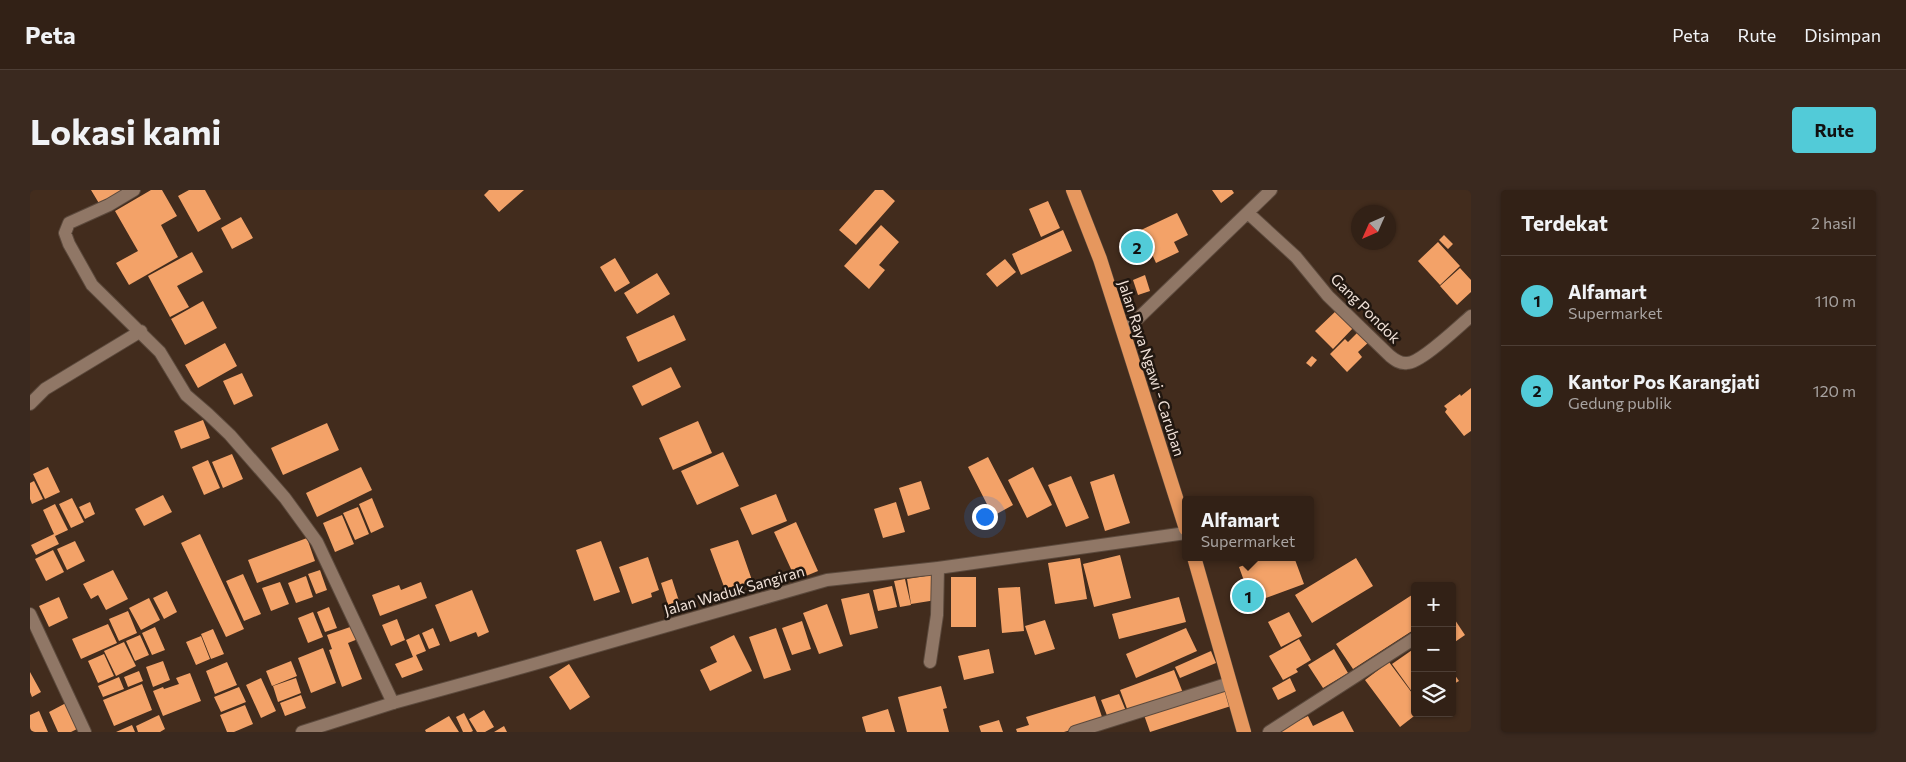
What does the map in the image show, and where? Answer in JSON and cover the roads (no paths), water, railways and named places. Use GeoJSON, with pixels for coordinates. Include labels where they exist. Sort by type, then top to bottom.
{"type":"FeatureCollection","features":[{"type":"Feature","properties":{"kind":"highway","name":"Jalan Raya Ngawi - Caruban"},"geometry":{"type":"LineString","coordinates":[[1073,190],[1100,259],[1182,516]]}},
{"type":"Feature","properties":{"kind":"highway"},"geometry":{"type":"LineString","coordinates":[[1195,561],[1244,732]]}},
{"type":"Feature","properties":{"kind":"street"},"geometry":{"type":"LineString","coordinates":[[134,190],[109,205],[69,222],[65,233],[68,244],[92,285],[141,331],[160,352],[186,395],[230,435],[285,498],[317,542],[393,703]]}},
{"type":"Feature","properties":{"kind":"street"},"geometry":{"type":"LineString","coordinates":[[1124,332],[1271,190]]}},
{"type":"Feature","properties":{"kind":"street","name":"Gang Pondok"},"geometry":{"type":"LineString","coordinates":[[1248,213],[1296,258],[1328,296],[1398,362],[1408,364],[1420,359],[1471,316]]}},
{"type":"Feature","properties":{"kind":"street"},"geometry":{"type":"LineString","coordinates":[[30,404],[45,389],[141,331]]}},
{"type":"Feature","properties":{"kind":"street","name":"Jalan Waduk Sangiran"},"geometry":{"type":"LineString","coordinates":[[302,732],[393,703],[827,580],[938,568],[1182,534]]}},
{"type":"Feature","properties":{"kind":"street"},"geometry":{"type":"LineString","coordinates":[[930,662],[937,615],[938,568]]}},
{"type":"Feature","properties":{"kind":"street"},"geometry":{"type":"LineString","coordinates":[[30,614],[85,732]]}},
{"type":"Feature","properties":{"kind":"street"},"geometry":{"type":"LineString","coordinates":[[1269,732],[1411,641]]}},
{"type":"Feature","properties":{"kind":"street"},"geometry":{"type":"LineString","coordinates":[[1075,732],[1230,683]]}},
{"type":"Feature","properties":{"kind":"place","name":"Kantor Pos Karangjati"},"geometry":{"type":"Point","coordinates":[1137,247]}},
{"type":"Feature","properties":{"kind":"place","name":"Alfamart"},"geometry":{"type":"Point","coordinates":[1248,596]}}]}
